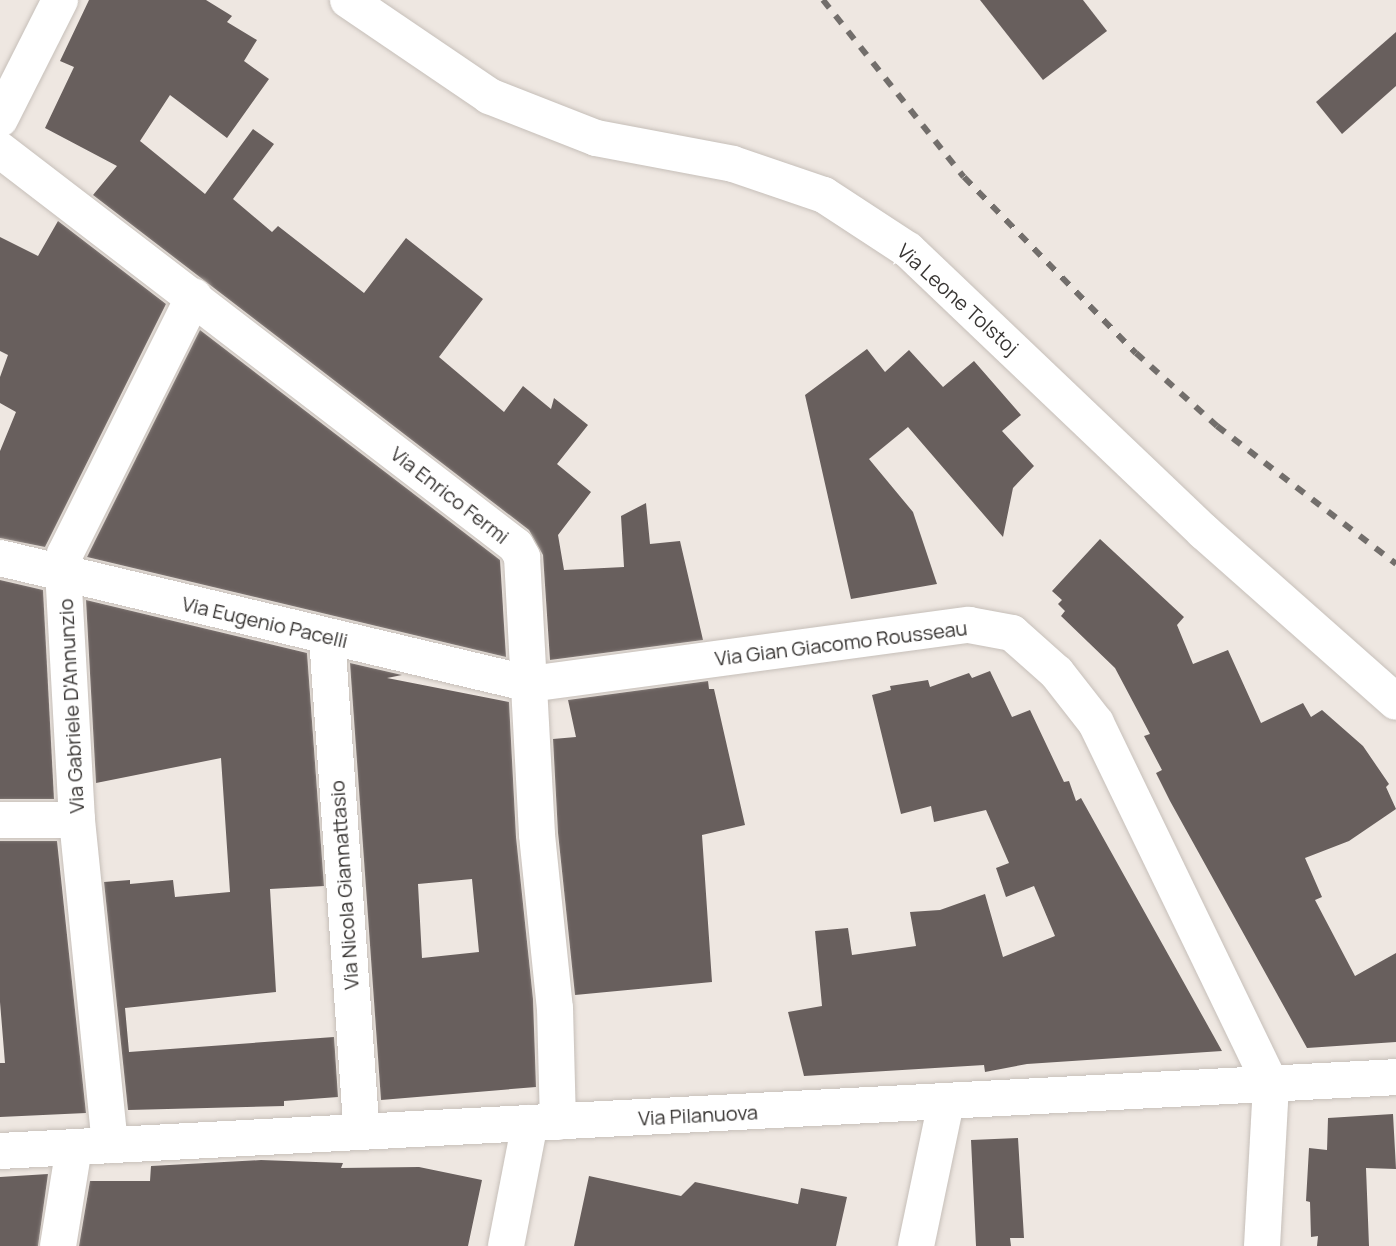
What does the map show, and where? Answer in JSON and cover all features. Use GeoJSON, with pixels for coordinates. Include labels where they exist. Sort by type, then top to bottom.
{"type":"FeatureCollection","features":[{"type":"Feature","properties":{"kind":"street"},"geometry":{"type":"LineString","coordinates":[[0,119],[60,0]]}},
{"type":"Feature","properties":{"kind":"street","name":"Via Leone Tolstoj"},"geometry":{"type":"LineString","coordinates":[[348,0],[489,96],[596,138],[733,164],[824,195],[908,250],[1213,541],[1396,702]]}},
{"type":"Feature","properties":{"kind":"street","name":"Via Enrico Fermi"},"geometry":{"type":"LineString","coordinates":[[0,150],[516,546],[522,557],[537,835],[555,1008],[544,1123],[506,1246]]}},
{"type":"Feature","properties":{"kind":"street","name":"Via Gabriele D'Annunzio"},"geometry":{"type":"LineString","coordinates":[[110,1145],[77,820],[63,573],[65,554],[194,296]]}},
{"type":"Feature","properties":{"kind":"street","name":"Via Eugenio Pacelli"},"geometry":{"type":"LineString","coordinates":[[0,558],[530,684]]}},
{"type":"Feature","properties":{"kind":"street","name":"Via Gian Giacomo Rousseau"},"geometry":{"type":"LineString","coordinates":[[530,684],[969,625],[1012,633],[1057,673],[1096,723],[1271,1085]]}},
{"type":"Feature","properties":{"kind":"street","name":"Via Nicola Giannattasio"},"geometry":{"type":"LineString","coordinates":[[327,637],[362,1132]]}},
{"type":"Feature","properties":{"kind":"street"},"geometry":{"type":"LineString","coordinates":[[0,820],[77,820]]}},
{"type":"Feature","properties":{"kind":"street","name":"Via Pilanuova"},"geometry":{"type":"LineString","coordinates":[[0,1151],[1396,1077]]}},
{"type":"Feature","properties":{"kind":"street"},"geometry":{"type":"LineString","coordinates":[[1262,1246],[1271,1085]]}},
{"type":"Feature","properties":{"kind":"street"},"geometry":{"type":"LineString","coordinates":[[916,1246],[946,1102]]}},
{"type":"Feature","properties":{"kind":"street"},"geometry":{"type":"LineString","coordinates":[[58,1246],[74,1147]]}},
{"type":"Feature","properties":{"kind":"building"},"geometry":{"type":"Polygon","coordinates":[[[89,0],[206,0],[232,16],[227,22],[257,40],[244,61],[269,79],[227,138],[170,95],[140,141],[205,194],[253,129],[274,144],[233,199],[272,232],[278,226],[364,293],[406,238],[483,299],[439,357],[504,412],[523,386],[551,409],[554,398],[588,425],[557,464],[591,492],[558,535],[564,570],[624,567],[621,516],[646,503],[650,544],[680,541],[703,640],[550,660],[543,555],[529,530],[93,195],[117,166],[45,128],[74,67],[60,61],[89,0]]]}},
{"type":"Feature","properties":{"kind":"building"},"geometry":{"type":"Polygon","coordinates":[[[980,0],[1083,0],[1107,31],[1043,80],[980,0]]]}},
{"type":"Feature","properties":{"kind":"building"},"geometry":{"type":"Polygon","coordinates":[[[1396,32],[1396,86],[1342,134],[1316,102],[1396,32]]]}},
{"type":"Feature","properties":{"kind":"building"},"geometry":{"type":"Polygon","coordinates":[[[58,221],[166,304],[45,547],[0,538],[0,451],[16,412],[0,403],[0,377],[8,355],[0,351],[0,237],[38,256],[58,221]]]}},
{"type":"Feature","properties":{"kind":"building"},"geometry":{"type":"Polygon","coordinates":[[[200,330],[500,560],[506,657],[87,557],[200,330]]]}},
{"type":"Feature","properties":{"kind":"building"},"geometry":{"type":"Polygon","coordinates":[[[867,349],[885,372],[909,350],[943,387],[974,361],[1021,415],[1002,431],[1034,466],[1013,488],[1003,537],[908,427],[869,459],[913,512],[937,584],[851,599],[805,395],[867,349]]]}},
{"type":"Feature","properties":{"kind":"building"},"geometry":{"type":"Polygon","coordinates":[[[1100,539],[1184,617],[1177,625],[1193,664],[1228,650],[1261,723],[1303,703],[1311,717],[1322,710],[1363,746],[1389,784],[1386,787],[1396,809],[1349,841],[1305,858],[1322,897],[1315,900],[1355,976],[1396,953],[1396,1042],[1307,1048],[1170,801],[1156,773],[1162,770],[1144,736],[1150,734],[1115,668],[1061,616],[1065,611],[1058,604],[1062,600],[1052,591],[1100,539]]]}},
{"type":"Feature","properties":{"kind":"building"},"geometry":{"type":"Polygon","coordinates":[[[0,580],[43,590],[54,799],[0,799],[0,580]]]}},
{"type":"Feature","properties":{"kind":"building"},"geometry":{"type":"Polygon","coordinates":[[[86,600],[307,653],[324,886],[270,889],[276,992],[125,1008],[129,1052],[334,1037],[338,1097],[284,1101],[284,1106],[128,1110],[104,882],[130,880],[130,884],[173,880],[175,897],[230,892],[221,758],[96,783],[86,600]]]}},
{"type":"Feature","properties":{"kind":"building"},"geometry":{"type":"Polygon","coordinates":[[[350,663],[402,675],[387,678],[509,702],[516,837],[533,999],[536,1087],[381,1100],[350,663]],[[472,879],[418,884],[422,958],[479,952],[472,879]]]}},
{"type":"Feature","properties":{"kind":"building"},"geometry":{"type":"Polygon","coordinates":[[[990,671],[1012,717],[1030,710],[1064,782],[1069,781],[1076,801],[1081,798],[1222,1051],[1027,1064],[985,1072],[984,1065],[804,1076],[788,1012],[822,1006],[815,931],[848,928],[852,955],[916,946],[910,912],[940,910],[985,894],[1003,957],[1055,936],[1034,886],[1006,897],[996,868],[1009,863],[986,810],[934,822],[931,806],[901,814],[872,695],[891,690],[890,686],[928,680],[930,687],[969,673],[972,678],[990,671]]]}},
{"type":"Feature","properties":{"kind":"building"},"geometry":{"type":"Polygon","coordinates":[[[708,681],[709,689],[714,689],[745,825],[702,835],[712,982],[575,995],[558,833],[553,739],[576,737],[568,700],[708,681]]]}},
{"type":"Feature","properties":{"kind":"building"},"geometry":{"type":"Polygon","coordinates":[[[0,841],[57,841],[86,1113],[0,1117],[0,1063],[5,1063],[0,1002],[0,841]]]}},
{"type":"Feature","properties":{"kind":"building"},"geometry":{"type":"Polygon","coordinates":[[[1393,1114],[1396,1169],[1366,1168],[1369,1246],[1317,1246],[1318,1236],[1311,1237],[1310,1202],[1306,1201],[1309,1148],[1327,1150],[1328,1118],[1393,1114]]]}},
{"type":"Feature","properties":{"kind":"building"},"geometry":{"type":"Polygon","coordinates":[[[1018,1138],[1024,1238],[1010,1238],[1011,1246],[976,1246],[971,1140],[1018,1138]]]}},
{"type":"Feature","properties":{"kind":"building"},"geometry":{"type":"Polygon","coordinates":[[[261,1160],[343,1163],[341,1168],[419,1167],[482,1180],[468,1246],[79,1246],[90,1181],[150,1181],[151,1166],[261,1160]]]}},
{"type":"Feature","properties":{"kind":"building"},"geometry":{"type":"Polygon","coordinates":[[[48,1174],[38,1246],[0,1246],[0,1177],[48,1174]]]}},
{"type":"Feature","properties":{"kind":"building"},"geometry":{"type":"Polygon","coordinates":[[[589,1176],[681,1196],[695,1182],[798,1204],[801,1188],[847,1197],[836,1246],[574,1246],[589,1176]]]}},
{"type":"Feature","properties":{"kind":"railway"},"geometry":{"type":"LineString","coordinates":[[823,0],[964,177],[1136,353],[1217,426],[1396,564]]}}]}
